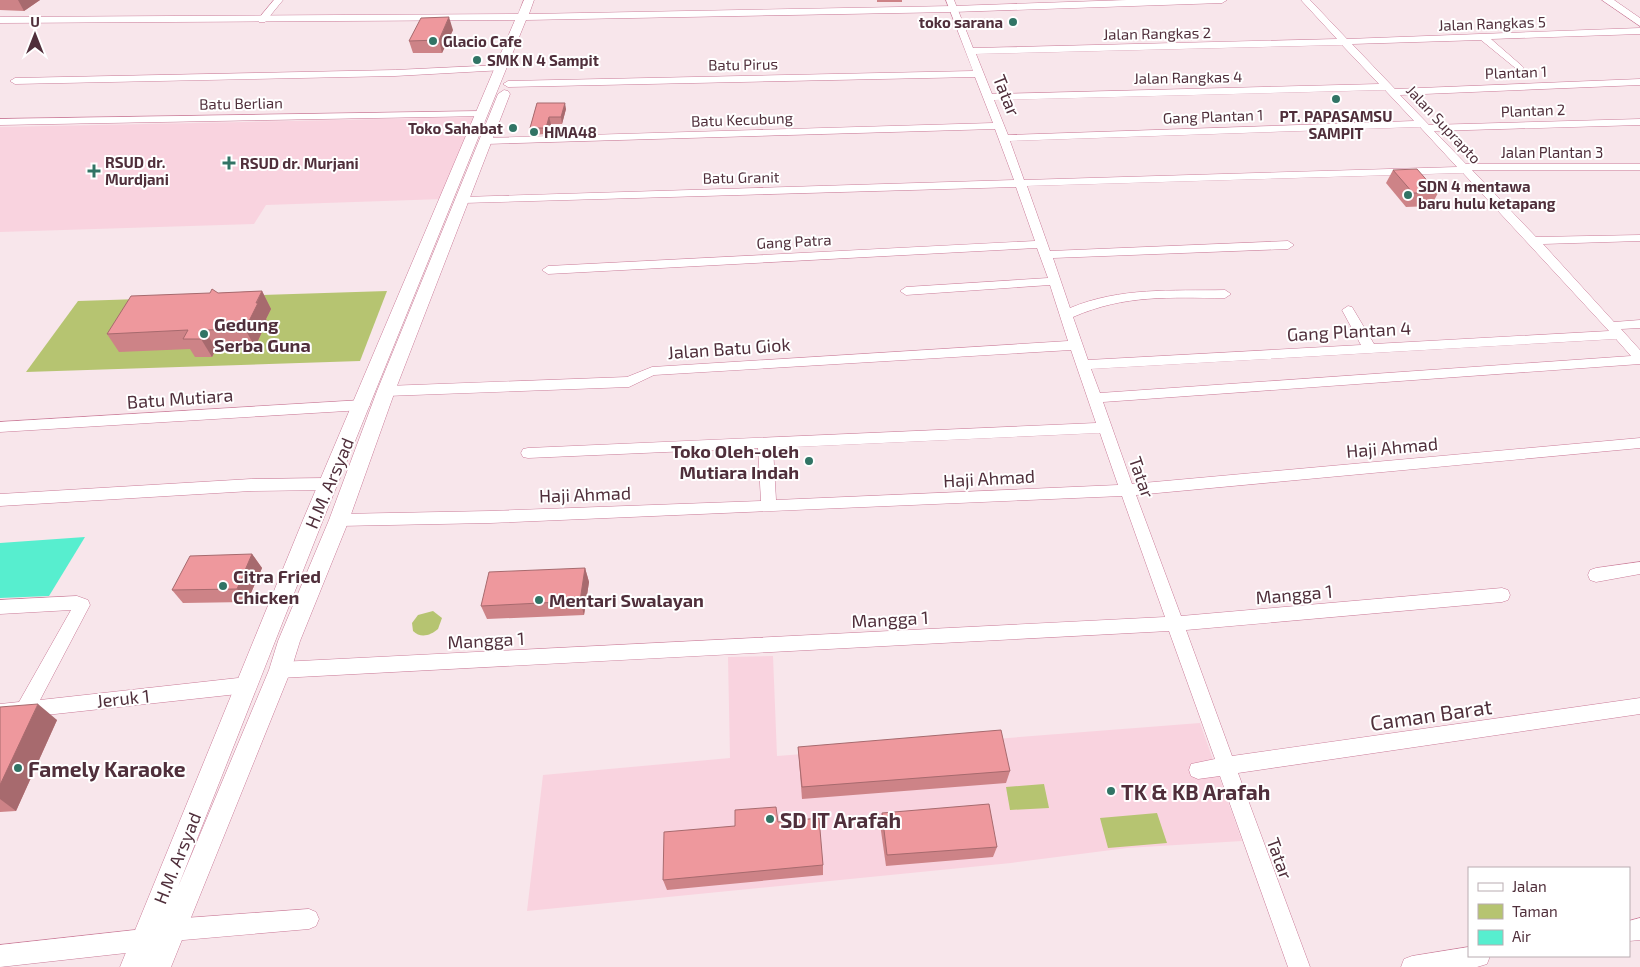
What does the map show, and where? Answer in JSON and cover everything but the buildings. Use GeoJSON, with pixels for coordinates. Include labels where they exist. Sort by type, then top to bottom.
{"type":"FeatureCollection","features":[{"type":"Feature","properties":{"kind":"street"},"geometry":{"type":"LineString","coordinates":[[262,20],[279,0]]}},
{"type":"Feature","properties":{"kind":"street"},"geometry":{"type":"LineString","coordinates":[[0,20],[262,20],[532,8],[1222,0]]}},
{"type":"Feature","properties":{"kind":"street","name":"Jalan Suprapto"},"geometry":{"type":"LineString","coordinates":[[1305,0],[1466,169],[1640,359]]}},
{"type":"Feature","properties":{"kind":"street"},"geometry":{"type":"LineString","coordinates":[[1606,0],[1640,23]]}},
{"type":"Feature","properties":{"kind":"street","name":"Tatar"},"geometry":{"type":"LineString","coordinates":[[952,4],[1002,132],[1056,280],[1066,315],[1126,490],[1228,766],[1299,967]]}},
{"type":"Feature","properties":{"kind":"street","name":"H.M. Arsyad"},"geometry":{"type":"LineString","coordinates":[[158,967],[280,670],[289,641],[339,520],[386,391],[486,141],[505,76],[532,8]]}},
{"type":"Feature","properties":{"kind":"street","name":"Jalan Rangkas 5"},"geometry":{"type":"LineString","coordinates":[[1344,42],[1640,31]]}},
{"type":"Feature","properties":{"kind":"street"},"geometry":{"type":"LineString","coordinates":[[1483,37],[1519,68]]}},
{"type":"Feature","properties":{"kind":"street","name":"Jalan Rangkas 2"},"geometry":{"type":"LineString","coordinates":[[970,51],[1344,42]]}},
{"type":"Feature","properties":{"kind":"street","name":"Batu Pirus"},"geometry":{"type":"LineString","coordinates":[[15,81],[381,73],[505,76],[979,74]]}},
{"type":"Feature","properties":{"kind":"street","name":"H.M. Arsyad"},"geometry":{"type":"LineString","coordinates":[[133,967],[328,484],[482,114],[505,76]]}},
{"type":"Feature","properties":{"kind":"street","name":"Plantan 1"},"geometry":{"type":"LineString","coordinates":[[1390,89],[1640,82]]}},
{"type":"Feature","properties":{"kind":"street","name":"Jalan Rangkas 4"},"geometry":{"type":"LineString","coordinates":[[988,97],[1390,89]]}},
{"type":"Feature","properties":{"kind":"street","name":"Batu Berlian"},"geometry":{"type":"LineString","coordinates":[[0,122],[482,114]]}},
{"type":"Feature","properties":{"kind":"street","name":"Plantan 2"},"geometry":{"type":"LineString","coordinates":[[1425,126],[1640,122]]}},
{"type":"Feature","properties":{"kind":"street","name":"Gang Plantan 1"},"geometry":{"type":"LineString","coordinates":[[1002,132],[1425,126]]}},
{"type":"Feature","properties":{"kind":"street","name":"Batu Kecubung"},"geometry":{"type":"LineString","coordinates":[[486,141],[1002,132]]}},
{"type":"Feature","properties":{"kind":"street","name":"Jalan Plantan 3"},"geometry":{"type":"LineString","coordinates":[[1020,185],[1293,174],[1466,169],[1640,167]]}},
{"type":"Feature","properties":{"kind":"street","name":"Batu Granit"},"geometry":{"type":"LineString","coordinates":[[463,200],[1020,185]]}},
{"type":"Feature","properties":{"kind":"street"},"geometry":{"type":"LineString","coordinates":[[1534,242],[1640,238]]}},
{"type":"Feature","properties":{"kind":"street","name":"Gang Patra"},"geometry":{"type":"LineString","coordinates":[[548,270],[1044,250],[1288,245]]}},
{"type":"Feature","properties":{"kind":"street"},"geometry":{"type":"LineString","coordinates":[[906,291],[1056,280]]}},
{"type":"Feature","properties":{"kind":"street"},"geometry":{"type":"LineString","coordinates":[[1066,315],[1111,299],[1143,296],[1225,294]]}},
{"type":"Feature","properties":{"kind":"street"},"geometry":{"type":"LineString","coordinates":[[1348,310],[1369,348]]}},
{"type":"Feature","properties":{"kind":"street","name":"Gang Plantan 4"},"geometry":{"type":"LineString","coordinates":[[1083,365],[1369,348],[1615,330],[1640,324]]}},
{"type":"Feature","properties":{"kind":"street","name":"Jalan Batu Giok"},"geometry":{"type":"LineString","coordinates":[[386,391],[628,382],[652,371],[1076,345]]}},
{"type":"Feature","properties":{"kind":"street"},"geometry":{"type":"LineString","coordinates":[[1094,398],[1640,359]]}},
{"type":"Feature","properties":{"kind":"street","name":"Batu Mutiara"},"geometry":{"type":"LineString","coordinates":[[0,428],[362,405]]}},
{"type":"Feature","properties":{"kind":"street"},"geometry":{"type":"LineString","coordinates":[[528,453],[1105,428]]}},
{"type":"Feature","properties":{"kind":"street","name":"Haji Ahmad"},"geometry":{"type":"LineString","coordinates":[[339,520],[490,517],[1126,490],[1640,443]]}},
{"type":"Feature","properties":{"kind":"street"},"geometry":{"type":"LineString","coordinates":[[765,444],[769,506]]}},
{"type":"Feature","properties":{"kind":"street"},"geometry":{"type":"LineString","coordinates":[[0,500],[251,485],[328,484]]}},
{"type":"Feature","properties":{"kind":"street"},"geometry":{"type":"LineString","coordinates":[[1596,575],[1640,568]]}},
{"type":"Feature","properties":{"kind":"street","name":"Mangga 1"},"geometry":{"type":"LineString","coordinates":[[280,670],[1176,624],[1502,595]]}},
{"type":"Feature","properties":{"kind":"street"},"geometry":{"type":"LineString","coordinates":[[0,608],[77,603],[82,605],[25,709]]}},
{"type":"Feature","properties":{"kind":"street","name":"Jeruk 1"},"geometry":{"type":"LineString","coordinates":[[0,712],[247,684]]}},
{"type":"Feature","properties":{"kind":"street","name":"Caman Barat"},"geometry":{"type":"LineString","coordinates":[[1198,770],[1640,706]]}},
{"type":"Feature","properties":{"kind":"street"},"geometry":{"type":"LineString","coordinates":[[172,930],[309,919]]}},
{"type":"Feature","properties":{"kind":"street"},"geometry":{"type":"LineString","coordinates":[[0,956],[144,940]]}},
{"type":"Feature","properties":{"kind":"street"},"geometry":{"type":"LineString","coordinates":[[1412,967],[1473,957]]}},
{"type":"Feature","properties":{"kind":"shaded area","name":"RSUD dr. Murjani"},"geometry":{"type":"Polygon","coordinates":[[[478,117],[443,199],[266,205],[254,224],[0,232],[0,127],[478,117]]]}},
{"type":"Feature","properties":{"kind":"shaded area","name":"SD IT Arafah"},"geometry":{"type":"Polygon","coordinates":[[[773,656],[777,756],[1200,723],[1242,841],[1127,848],[1011,863],[527,911],[543,775],[730,758],[728,657],[773,656]]]}},
{"type":"Feature","properties":{"kind":"green space"},"geometry":{"type":"Polygon","coordinates":[[[387,291],[360,361],[26,372],[78,301],[387,291]]]}},
{"type":"Feature","properties":{"kind":"green space"},"geometry":{"type":"Polygon","coordinates":[[[433,611],[442,618],[438,629],[426,635],[419,635],[413,631],[412,623],[418,615],[433,611]]]}},
{"type":"Feature","properties":{"kind":"green space"},"geometry":{"type":"Polygon","coordinates":[[[1044,784],[1049,808],[1010,810],[1006,787],[1044,784]]]}},
{"type":"Feature","properties":{"kind":"green space"},"geometry":{"type":"Polygon","coordinates":[[[1157,813],[1167,843],[1108,848],[1100,818],[1157,813]]]}},
{"type":"Feature","properties":{"kind":"water"},"geometry":{"type":"Polygon","coordinates":[[[85,537],[49,596],[0,598],[0,543],[85,537]]]}},
{"type":"Feature","properties":{"kind":"place","name":"toko sarana"},"geometry":{"type":"Point","coordinates":[1013,22]}},
{"type":"Feature","properties":{"kind":"place","name":"Glacio Cafe"},"geometry":{"type":"Point","coordinates":[433,41]}},
{"type":"Feature","properties":{"kind":"place","name":"SMK N 4 Sampit"},"geometry":{"type":"Point","coordinates":[477,60]}},
{"type":"Feature","properties":{"kind":"place","name":"PT. PAPASAMSU SAMPIT"},"geometry":{"type":"Point","coordinates":[1336,99]}},
{"type":"Feature","properties":{"kind":"place","name":"Toko Sahabat"},"geometry":{"type":"Point","coordinates":[513,128]}},
{"type":"Feature","properties":{"kind":"place","name":"HMA48"},"geometry":{"type":"Point","coordinates":[534,132]}},
{"type":"Feature","properties":{"kind":"place","name":"RSUD dr. Murjani"},"geometry":{"type":"Point","coordinates":[229,163]}},
{"type":"Feature","properties":{"kind":"place","name":"RSUD dr. Murdjani"},"geometry":{"type":"Point","coordinates":[94,171]}},
{"type":"Feature","properties":{"kind":"place","name":"SDN 4 mentawa baru hulu ketapang"},"geometry":{"type":"Point","coordinates":[1408,195]}},
{"type":"Feature","properties":{"kind":"place","name":"Gedung Serba Guna"},"geometry":{"type":"Point","coordinates":[204,334]}},
{"type":"Feature","properties":{"kind":"place","name":"Toko Oleh-oleh Mutiara Indah"},"geometry":{"type":"Point","coordinates":[809,461]}},
{"type":"Feature","properties":{"kind":"place","name":"Citra Fried Chicken"},"geometry":{"type":"Point","coordinates":[223,586]}},
{"type":"Feature","properties":{"kind":"place","name":"Mentari Swalayan"},"geometry":{"type":"Point","coordinates":[539,600]}},
{"type":"Feature","properties":{"kind":"place","name":"Famely Karaoke"},"geometry":{"type":"Point","coordinates":[18,768]}},
{"type":"Feature","properties":{"kind":"place","name":"TK & KB Arafah"},"geometry":{"type":"Point","coordinates":[1111,791]}},
{"type":"Feature","properties":{"kind":"place","name":"SD IT Arafah"},"geometry":{"type":"Point","coordinates":[770,819]}}]}
